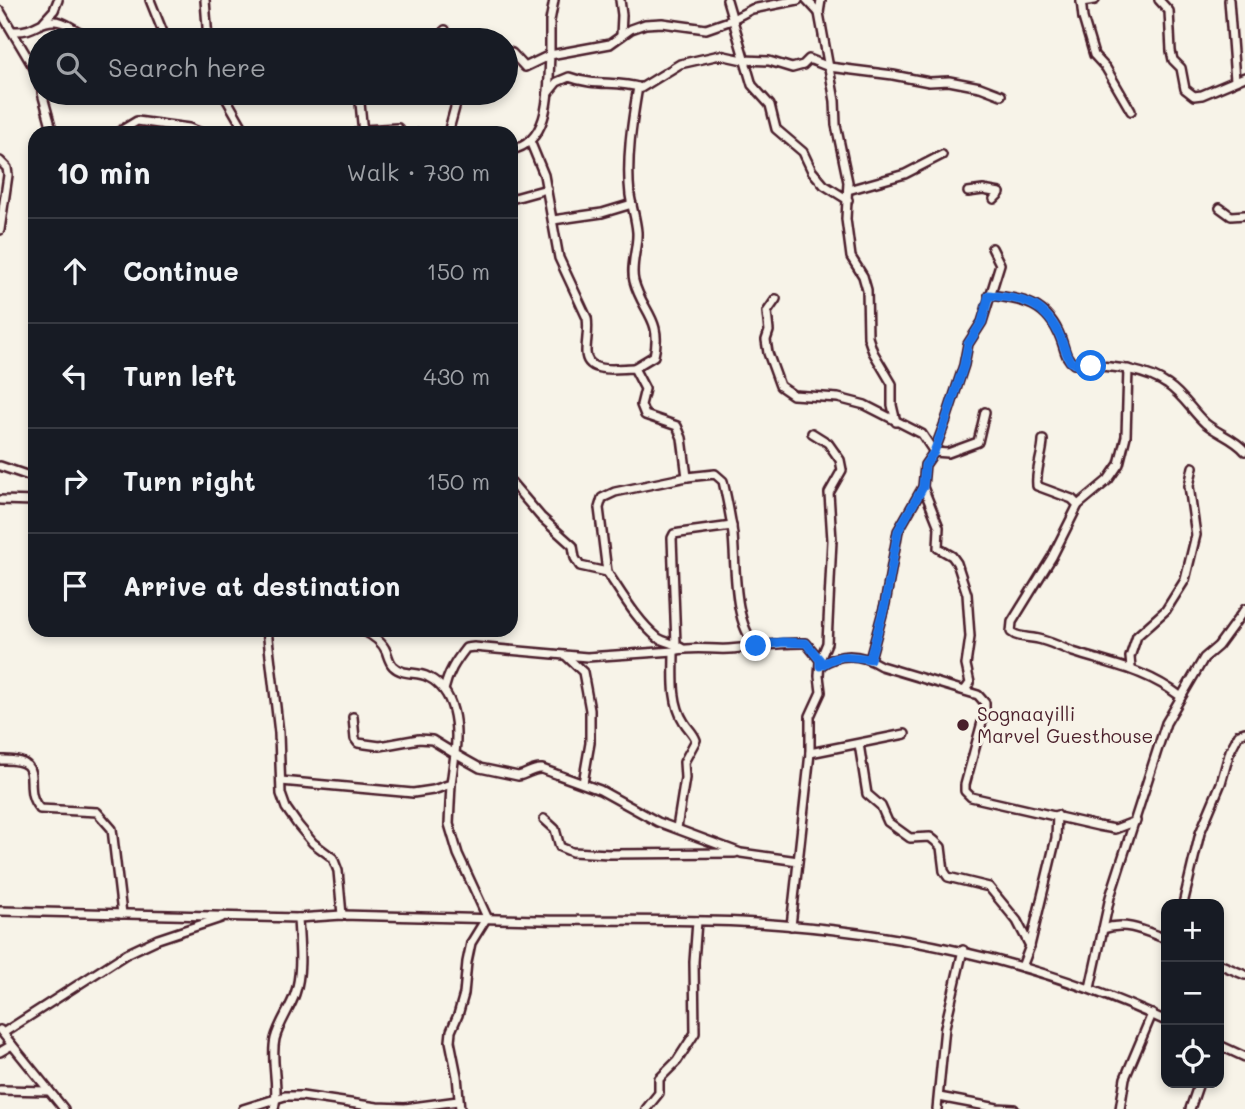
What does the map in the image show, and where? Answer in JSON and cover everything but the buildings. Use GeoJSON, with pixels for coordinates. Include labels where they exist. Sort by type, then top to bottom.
{"type":"FeatureCollection","features":[{"type":"Feature","properties":{"kind":"street"},"geometry":{"type":"LineString","coordinates":[[35,28],[54,10],[58,0]]}},
{"type":"Feature","properties":{"kind":"street"},"geometry":{"type":"LineString","coordinates":[[150,0],[161,28]]}},
{"type":"Feature","properties":{"kind":"street"},"geometry":{"type":"LineString","coordinates":[[205,0],[207,28]]}},
{"type":"Feature","properties":{"kind":"street"},"geometry":{"type":"LineString","coordinates":[[518,148],[525,146],[539,128],[548,102],[550,22],[554,0]]}},
{"type":"Feature","properties":{"kind":"street"},"geometry":{"type":"LineString","coordinates":[[620,0],[621,36]]}},
{"type":"Feature","properties":{"kind":"street"},"geometry":{"type":"LineString","coordinates":[[727,0],[751,85],[770,106],[776,128],[803,152],[812,171],[824,185],[848,200]]}},
{"type":"Feature","properties":{"kind":"street"},"geometry":{"type":"LineString","coordinates":[[518,59],[525,67],[550,55],[610,44],[645,24],[662,23],[706,29],[752,9],[798,0]]}},
{"type":"Feature","properties":{"kind":"street"},"geometry":{"type":"LineString","coordinates":[[807,0],[819,13]]}},
{"type":"Feature","properties":{"kind":"street"},"geometry":{"type":"LineString","coordinates":[[821,0],[819,13],[848,190],[846,219],[851,257],[863,276],[867,290],[869,337],[873,352],[892,384],[892,405],[896,422]]}},
{"type":"Feature","properties":{"kind":"street"},"geometry":{"type":"LineString","coordinates":[[1096,0],[1081,1],[1094,55],[1106,68],[1131,111]]}},
{"type":"Feature","properties":{"kind":"street"},"geometry":{"type":"LineString","coordinates":[[1159,0],[1169,11],[1171,51],[1181,68],[1185,89],[1194,96],[1202,96],[1245,77]]}},
{"type":"Feature","properties":{"kind":"street"},"geometry":{"type":"LineString","coordinates":[[1229,0],[1235,80]]}},
{"type":"Feature","properties":{"kind":"street"},"geometry":{"type":"LineString","coordinates":[[0,11],[28,57]]}},
{"type":"Feature","properties":{"kind":"street"},"geometry":{"type":"LineString","coordinates":[[44,21],[58,20],[74,28]]}},
{"type":"Feature","properties":{"kind":"street"},"geometry":{"type":"LineString","coordinates":[[14,31],[28,30]]}},
{"type":"Feature","properties":{"kind":"street"},"geometry":{"type":"LineString","coordinates":[[548,93],[557,82],[569,77],[586,83],[628,84],[641,88],[680,64],[720,55],[743,60],[768,61],[792,68],[803,65],[809,59],[829,67],[929,82],[949,81],[980,87],[1001,95]]}},
{"type":"Feature","properties":{"kind":"street"},"geometry":{"type":"LineString","coordinates":[[530,141],[547,189],[559,258],[587,318],[588,363],[593,367],[634,368],[654,356],[657,344],[655,324],[633,279],[637,241],[629,174],[631,126],[638,87]]}},
{"type":"Feature","properties":{"kind":"street"},"geometry":{"type":"LineString","coordinates":[[45,105],[51,126]]}},
{"type":"Feature","properties":{"kind":"street"},"geometry":{"type":"LineString","coordinates":[[229,105],[242,126]]}},
{"type":"Feature","properties":{"kind":"street"},"geometry":{"type":"LineString","coordinates":[[360,105],[361,126]]}},
{"type":"Feature","properties":{"kind":"street"},"geometry":{"type":"LineString","coordinates":[[449,126],[455,105]]}},
{"type":"Feature","properties":{"kind":"street"},"geometry":{"type":"LineString","coordinates":[[129,126],[137,121],[174,126]]}},
{"type":"Feature","properties":{"kind":"street"},"geometry":{"type":"LineString","coordinates":[[848,190],[905,174],[942,155]]}},
{"type":"Feature","properties":{"kind":"street"},"geometry":{"type":"LineString","coordinates":[[0,161],[7,168],[8,174],[0,230]]}},
{"type":"Feature","properties":{"kind":"street"},"geometry":{"type":"LineString","coordinates":[[518,197],[547,189]]}},
{"type":"Feature","properties":{"kind":"street"},"geometry":{"type":"LineString","coordinates":[[968,192],[983,190],[1000,193],[994,199]]}},
{"type":"Feature","properties":{"kind":"street"},"geometry":{"type":"LineString","coordinates":[[553,220],[601,213],[632,204]]}},
{"type":"Feature","properties":{"kind":"street"},"geometry":{"type":"LineString","coordinates":[[1220,208],[1231,216],[1245,215]]}},
{"type":"Feature","properties":{"kind":"street"},"geometry":{"type":"LineString","coordinates":[[870,659],[885,604],[898,531],[923,487],[925,465],[934,452],[964,365],[968,344],[982,322],[1000,264],[992,248]]}},
{"type":"Feature","properties":{"kind":"street"},"geometry":{"type":"LineString","coordinates":[[989,295],[1021,299],[1037,305],[1054,324],[1065,352],[1074,364],[1128,369],[1168,385],[1205,423],[1237,442],[1245,450]]}},
{"type":"Feature","properties":{"kind":"street"},"geometry":{"type":"LineString","coordinates":[[776,299],[767,312],[769,331],[766,340],[780,386],[793,395],[838,398],[865,405],[922,434],[934,452]]}},
{"type":"Feature","properties":{"kind":"street"},"geometry":{"type":"LineString","coordinates":[[634,368],[645,389],[641,405],[645,415],[677,426],[682,438],[687,477]]}},
{"type":"Feature","properties":{"kind":"street"},"geometry":{"type":"LineString","coordinates":[[1128,369],[1126,436],[1119,464],[1108,480],[1079,505],[1052,557],[1012,622],[1010,632],[1015,636],[1038,638],[1070,651],[1131,668],[1164,684],[1180,696]]}},
{"type":"Feature","properties":{"kind":"street"},"geometry":{"type":"LineString","coordinates":[[934,452],[948,453],[978,442],[985,412]]}},
{"type":"Feature","properties":{"kind":"street"},"geometry":{"type":"LineString","coordinates":[[791,926],[810,753],[810,716],[821,692],[820,663],[827,643],[832,540],[829,493],[842,470],[840,460],[828,443],[812,433]]}},
{"type":"Feature","properties":{"kind":"street"},"geometry":{"type":"LineString","coordinates":[[1044,440],[1036,478],[1037,486],[1072,499],[1079,505]]}},
{"type":"Feature","properties":{"kind":"street"},"geometry":{"type":"LineString","coordinates":[[0,466],[28,476]]}},
{"type":"Feature","properties":{"kind":"street"},"geometry":{"type":"LineString","coordinates":[[1131,668],[1130,657],[1137,636],[1166,610],[1185,580],[1196,535],[1189,486],[1193,467]]}},
{"type":"Feature","properties":{"kind":"street"},"geometry":{"type":"LineString","coordinates":[[756,646],[748,638],[743,626],[732,526],[720,477],[709,474],[687,477],[615,492],[603,498],[599,508],[607,572],[650,631],[662,640],[683,649],[728,649],[756,646],[782,642],[806,643],[820,663]]}},
{"type":"Feature","properties":{"kind":"street"},"geometry":{"type":"LineString","coordinates":[[923,487],[939,527],[938,548],[952,556],[957,563],[967,594],[970,637],[966,666],[970,683],[965,690]]}},
{"type":"Feature","properties":{"kind":"street"},"geometry":{"type":"LineString","coordinates":[[518,490],[541,517],[573,546],[580,566],[607,572]]}},
{"type":"Feature","properties":{"kind":"street"},"geometry":{"type":"LineString","coordinates":[[0,500],[28,500]]}},
{"type":"Feature","properties":{"kind":"street"},"geometry":{"type":"LineString","coordinates":[[677,828],[685,778],[684,762],[696,740],[684,723],[675,695],[672,538],[674,534],[732,526]]}},
{"type":"Feature","properties":{"kind":"street"},"geometry":{"type":"LineString","coordinates":[[1090,988],[1113,887],[1166,723],[1204,658],[1242,620],[1245,609]]}},
{"type":"Feature","properties":{"kind":"street"},"geometry":{"type":"LineString","coordinates":[[268,637],[279,733],[281,794],[286,808],[313,843],[333,858],[338,871],[342,915]]}},
{"type":"Feature","properties":{"kind":"street"},"geometry":{"type":"LineString","coordinates":[[373,637],[385,647],[391,665],[402,672],[428,676],[444,690],[456,719],[449,824],[458,854],[487,917]]}},
{"type":"Feature","properties":{"kind":"street"},"geometry":{"type":"LineString","coordinates":[[444,690],[447,674],[466,648],[587,657],[675,647]]}},
{"type":"Feature","properties":{"kind":"street"},"geometry":{"type":"LineString","coordinates":[[565,655],[583,671],[590,710],[590,743],[583,783]]}},
{"type":"Feature","properties":{"kind":"street"},"geometry":{"type":"LineString","coordinates":[[820,663],[833,657],[870,659],[881,666],[978,695],[985,703],[978,742],[964,785],[967,794],[1115,829],[1136,821]]}},
{"type":"Feature","properties":{"kind":"street"},"geometry":{"type":"LineString","coordinates":[[353,717],[355,739],[358,743],[380,746],[419,739],[432,740],[480,768],[518,776],[542,769],[600,790],[657,822],[741,853]]}},
{"type":"Feature","properties":{"kind":"street"},"geometry":{"type":"LineString","coordinates":[[1184,899],[1200,833],[1221,783],[1230,751],[1239,734],[1245,732]]}},
{"type":"Feature","properties":{"kind":"street"},"geometry":{"type":"LineString","coordinates":[[810,753],[905,734]]}},
{"type":"Feature","properties":{"kind":"street"},"geometry":{"type":"LineString","coordinates":[[859,744],[867,794],[881,806],[888,822],[910,838],[930,837],[935,841],[941,847],[944,871],[948,877],[989,887],[1017,921],[1030,946]]}},
{"type":"Feature","properties":{"kind":"street"},"geometry":{"type":"LineString","coordinates":[[0,760],[25,762],[29,768],[34,802],[40,809],[97,812],[106,819],[112,829],[122,914]]}},
{"type":"Feature","properties":{"kind":"street"},"geometry":{"type":"LineString","coordinates":[[281,781],[413,793],[433,790],[451,783]]}},
{"type":"Feature","properties":{"kind":"street"},"geometry":{"type":"LineString","coordinates":[[1022,967],[1030,946],[1056,838],[1057,815]]}},
{"type":"Feature","properties":{"kind":"street"},"geometry":{"type":"LineString","coordinates":[[544,819],[555,829],[560,847],[572,852],[741,853],[798,862]]}},
{"type":"Feature","properties":{"kind":"street"},"geometry":{"type":"LineString","coordinates":[[0,911],[298,918],[342,915],[487,917],[697,921],[791,926],[890,936],[963,950],[1090,988],[1161,1018]]}},
{"type":"Feature","properties":{"kind":"street"},"geometry":{"type":"LineString","coordinates":[[64,1109],[1,1031],[126,954],[158,939],[229,916]]}},
{"type":"Feature","properties":{"kind":"street"},"geometry":{"type":"LineString","coordinates":[[243,1109],[278,1098],[302,1096],[377,1107],[459,1105],[451,1031],[464,994],[471,943],[487,917]]}},
{"type":"Feature","properties":{"kind":"street"},"geometry":{"type":"LineString","coordinates":[[274,1109],[278,1098],[273,1055],[276,1037],[296,993],[298,918]]}},
{"type":"Feature","properties":{"kind":"street"},"geometry":{"type":"LineString","coordinates":[[646,1109],[659,1093],[659,1079],[677,1062],[695,1033],[694,962],[697,921]]}},
{"type":"Feature","properties":{"kind":"street"},"geometry":{"type":"LineString","coordinates":[[1103,929],[1129,925],[1161,937]]}},
{"type":"Feature","properties":{"kind":"street"},"geometry":{"type":"LineString","coordinates":[[937,1109],[945,1027],[963,950]]}},
{"type":"Feature","properties":{"kind":"street"},"geometry":{"type":"LineString","coordinates":[[1224,966],[1245,975]]}},
{"type":"Feature","properties":{"kind":"street"},"geometry":{"type":"LineString","coordinates":[[1120,1109],[1125,1078],[1152,1014]]}},
{"type":"Feature","properties":{"kind":"street"},"geometry":{"type":"LineString","coordinates":[[0,1052],[12,1045]]}},
{"type":"Feature","properties":{"kind":"street"},"geometry":{"type":"LineString","coordinates":[[1224,1047],[1245,1057]]}},
{"type":"Feature","properties":{"kind":"street"},"geometry":{"type":"LineString","coordinates":[[1190,1109],[1197,1088]]}},
{"type":"Feature","properties":{"kind":"street"},"geometry":{"type":"LineString","coordinates":[[0,1090],[49,1091]]}},
{"type":"Feature","properties":{"kind":"street"},"geometry":{"type":"LineString","coordinates":[[939,1097],[1014,1109]]}},
{"type":"Feature","properties":{"kind":"place","name":"Sognaayilli Marvel Guesthouse"},"geometry":{"type":"Point","coordinates":[963,725]}},
{"type":"Feature","properties":{"kind":"route"},"geometry":{"type":"LineString","coordinates":[[756,646],[782,642],[806,643],[820,660],[820,666],[833,657],[870,659],[885,604],[898,531],[923,487],[925,465],[934,452],[964,365],[968,344],[982,322],[989,295],[1021,299],[1037,305],[1054,324],[1070,361],[1091,366]]}}]}
